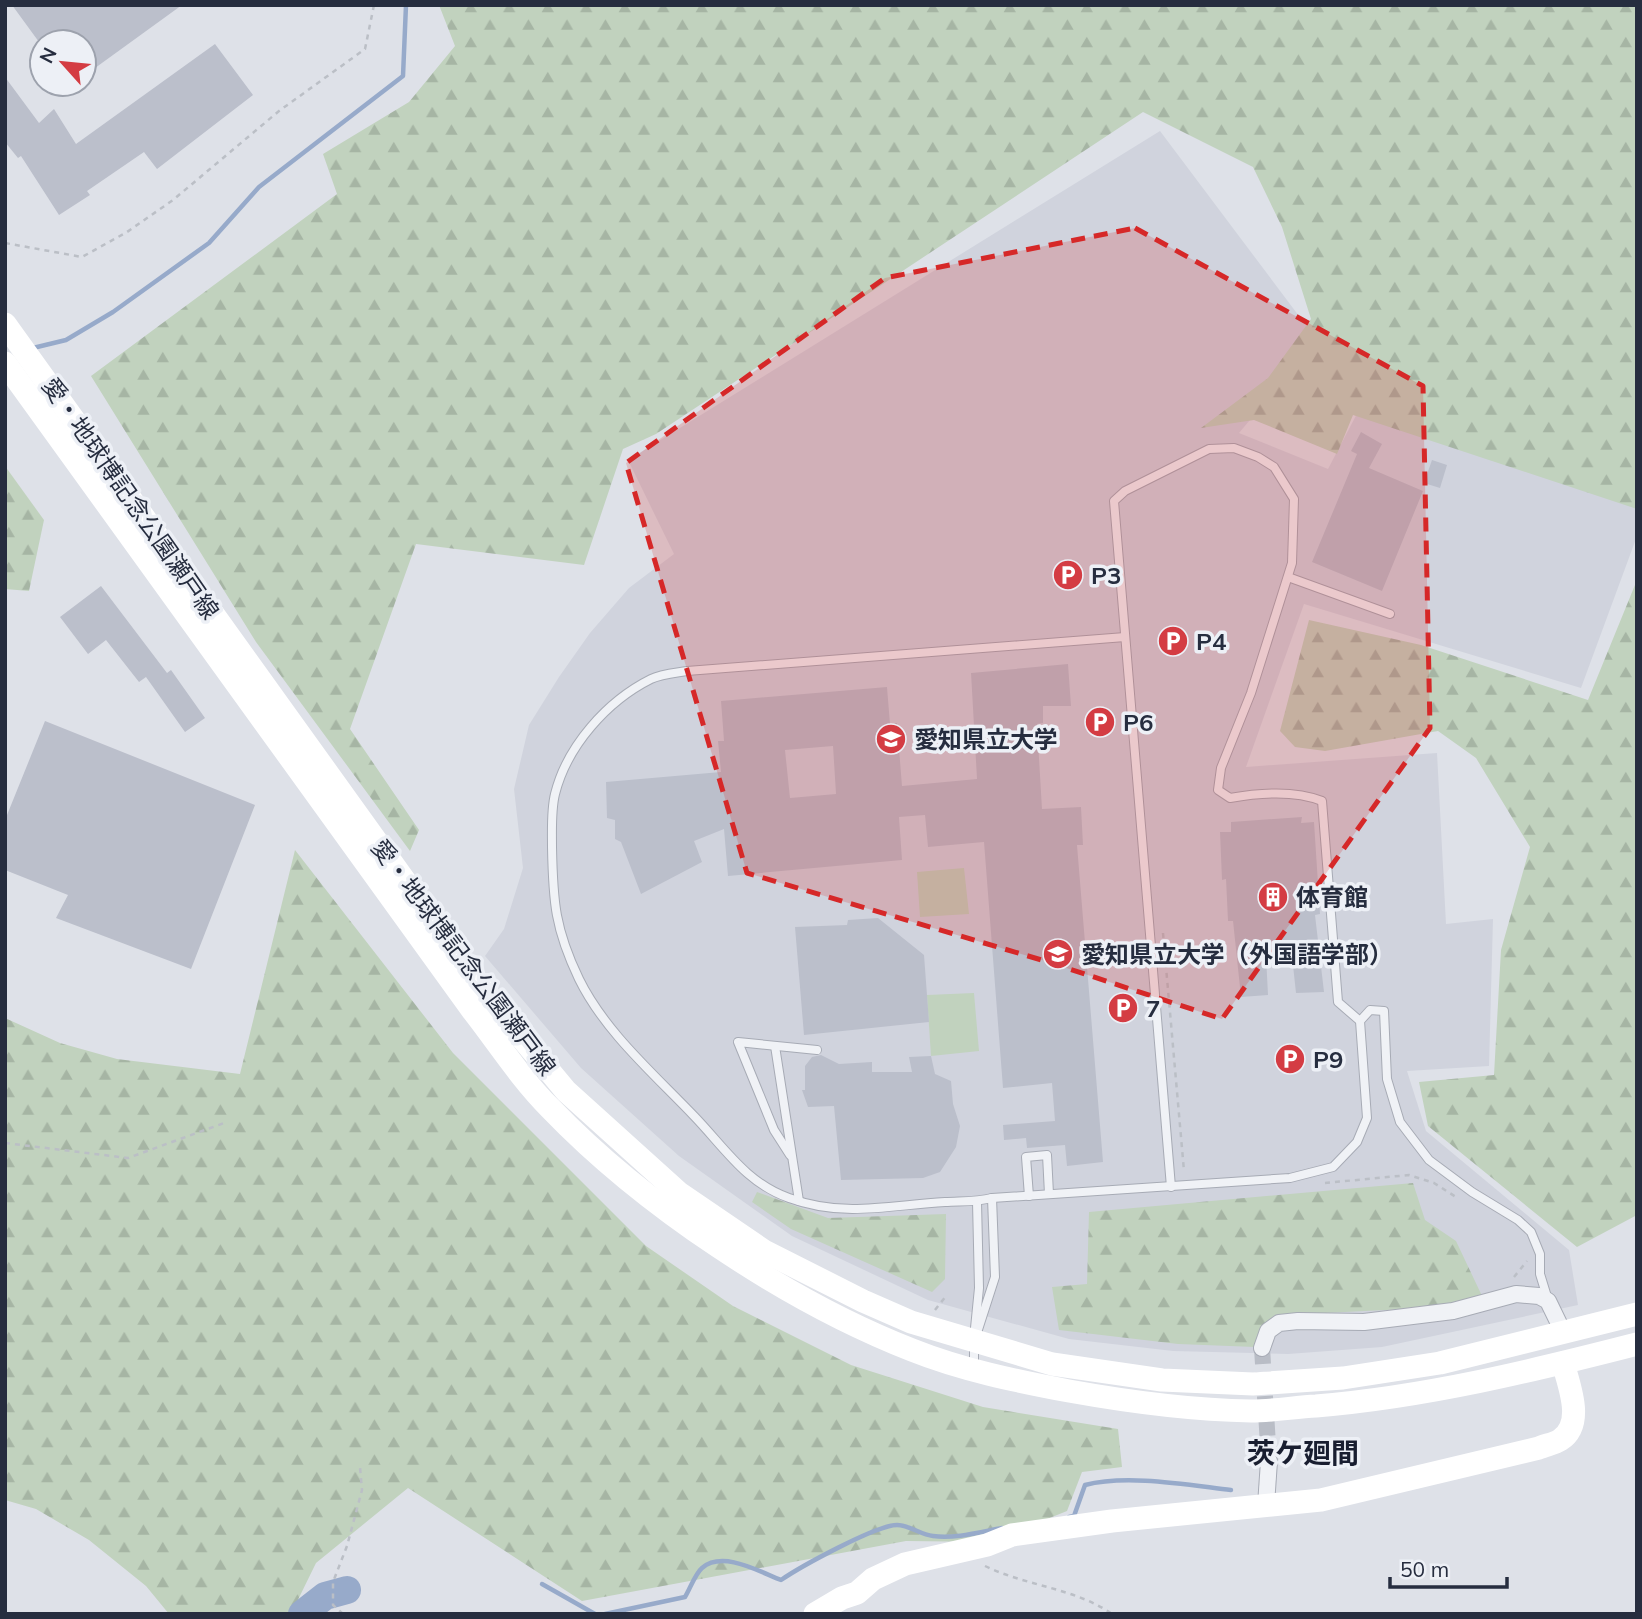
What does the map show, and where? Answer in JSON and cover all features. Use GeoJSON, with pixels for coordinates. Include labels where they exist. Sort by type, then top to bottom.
{"type":"FeatureCollection","features":[{"type":"Feature","properties":{"kind":"main road","name":"愛・地球博記念公園瀬戸線"},"geometry":{"type":"LineString","coordinates":[[5,324],[491,1001],[566,1091],[679,1192],[764,1251],[911,1322],[1052,1364],[1162,1380],[1253,1384],[1343,1378],[1426,1365],[1564,1334],[1637,1314]]}},
{"type":"Feature","properties":{"kind":"main road","name":"愛・地球博記念公園瀬戸線"},"geometry":{"type":"LineString","coordinates":[[5,363],[472,1011],[549,1107],[608,1162],[669,1212],[757,1272],[860,1328],[913,1351],[974,1371],[1143,1404],[1253,1411],[1375,1399],[1450,1387],[1637,1344]]}},
{"type":"Feature","properties":{"kind":"main road"},"geometry":{"type":"LineString","coordinates":[[815,1614],[842,1598],[857,1593],[873,1579],[905,1564],[987,1545],[1012,1535],[1112,1521],[1321,1500],[1539,1448],[1560,1440],[1572,1427],[1574,1410],[1563,1363]]}},
{"type":"Feature","properties":{"kind":"street"},"geometry":{"type":"LineString","coordinates":[[1262,1349],[1268,1331],[1279,1323],[1364,1322],[1453,1311],[1516,1294],[1539,1296],[1548,1301],[1564,1334]]}},
{"type":"Feature","properties":{"kind":"street"},"geometry":{"type":"LineString","coordinates":[[1266,1505],[1269,1461]]}},
{"type":"Feature","properties":{"kind":"lane"},"geometry":{"type":"LineString","coordinates":[[1125,637],[743,665],[652,678],[616,702],[587,730],[569,762],[555,794],[552,831],[553,902],[560,935],[580,981],[603,1018],[744,1173],[786,1198],[826,1209],[856,1210],[945,1202],[977,1202],[992,1198],[1171,1187],[1290,1178],[1334,1167],[1357,1143],[1367,1118],[1360,1021],[1338,1002],[1322,801],[1308,795],[1250,795],[1230,798],[1218,790],[1221,768],[1251,693],[1292,563],[1293,499],[1273,467],[1258,457],[1234,448],[1209,449],[1125,491],[1114,501],[1171,1187]]}},
{"type":"Feature","properties":{"kind":"lane"},"geometry":{"type":"LineString","coordinates":[[1288,577],[1390,614]]}},
{"type":"Feature","properties":{"kind":"lane"},"geometry":{"type":"LineString","coordinates":[[1360,1021],[1370,1010],[1384,1011],[1387,1079],[1400,1122],[1429,1160],[1472,1192],[1518,1220],[1531,1232],[1540,1254],[1540,1274],[1548,1301]]}},
{"type":"Feature","properties":{"kind":"lane"},"geometry":{"type":"LineString","coordinates":[[790,1155],[774,1130],[738,1042],[817,1050]]}},
{"type":"Feature","properties":{"kind":"lane"},"geometry":{"type":"LineString","coordinates":[[775,1046],[799,1201]]}},
{"type":"Feature","properties":{"kind":"lane"},"geometry":{"type":"LineString","coordinates":[[1029,1196],[1027,1157],[1037,1156],[1047,1156],[1049,1194]]}},
{"type":"Feature","properties":{"kind":"lane"},"geometry":{"type":"LineString","coordinates":[[974,1342],[995,1277],[992,1198]]}},
{"type":"Feature","properties":{"kind":"lane"},"geometry":{"type":"LineString","coordinates":[[974,1371],[979,1288],[977,1202]]}},
{"type":"Feature","properties":{"kind":"path"},"geometry":{"type":"LineString","coordinates":[[5,243],[82,257],[127,232],[173,200],[279,111],[365,49],[374,5]]}},
{"type":"Feature","properties":{"kind":"path"},"geometry":{"type":"LineString","coordinates":[[1163,927],[1184,1171]]}},
{"type":"Feature","properties":{"kind":"path"},"geometry":{"type":"LineString","coordinates":[[5,1143],[128,1158],[224,1123]]}},
{"type":"Feature","properties":{"kind":"path"},"geometry":{"type":"LineString","coordinates":[[1314,1184],[1409,1175],[1434,1183],[1456,1196]]}},
{"type":"Feature","properties":{"kind":"path"},"geometry":{"type":"LineString","coordinates":[[1511,1279],[1528,1260]]}},
{"type":"Feature","properties":{"kind":"path"},"geometry":{"type":"LineString","coordinates":[[925,1309],[934,1311],[946,1296]]}},
{"type":"Feature","properties":{"kind":"path"},"geometry":{"type":"LineString","coordinates":[[343,1614],[333,1605],[333,1582],[362,1490],[360,1467]]}},
{"type":"Feature","properties":{"kind":"path"},"geometry":{"type":"LineString","coordinates":[[955,1551],[1000,1573],[1095,1602],[1112,1614]]}},
{"type":"Feature","properties":{"kind":"highlighted area"},"geometry":{"type":"Polygon","coordinates":[[[1135,228],[1423,386],[1430,728],[1222,1019],[1045,961],[747,873],[626,463],[885,278],[1135,228]]]}},
{"type":"Feature","properties":{"kind":"shaded area","name":"愛知県立大学"},"geometry":{"type":"Polygon","coordinates":[[[1160,131],[1317,340],[1239,433],[1328,469],[1361,406],[1637,497],[1637,536],[1581,688],[1304,604],[1246,767],[1437,753],[1446,924],[1493,919],[1489,1066],[1407,1071],[1426,1131],[1569,1250],[1578,1305],[1382,1347],[1288,1354],[1173,1351],[1069,1339],[928,1300],[792,1236],[679,1156],[581,1068],[485,956],[504,929],[523,868],[514,789],[529,725],[590,633],[629,588],[674,554],[628,460],[1160,131]]]}},
{"type":"Feature","properties":{"kind":"green space"},"geometry":{"type":"Polygon","coordinates":[[[439,5],[1637,5],[1637,509],[1353,415],[1337,454],[1254,420],[1201,428],[1268,378],[1311,319],[1282,227],[1253,167],[1143,112],[656,434],[623,449],[584,565],[416,544],[350,729],[419,830],[410,851],[256,642],[91,376],[337,194],[323,154],[409,102],[455,46],[439,5]]]}},
{"type":"Feature","properties":{"kind":"green space"},"geometry":{"type":"Polygon","coordinates":[[[5,466],[44,520],[29,591],[5,589],[5,466]]]}},
{"type":"Feature","properties":{"kind":"green space"},"geometry":{"type":"Polygon","coordinates":[[[1637,580],[1637,1215],[1577,1247],[1428,1126],[1419,1082],[1494,1075],[1501,950],[1530,847],[1476,758],[1438,731],[1325,751],[1295,747],[1280,731],[1309,620],[1421,645],[1588,700],[1637,580]]]}},
{"type":"Feature","properties":{"kind":"green space"},"geometry":{"type":"Polygon","coordinates":[[[295,850],[453,1053],[646,1246],[733,1306],[851,1365],[983,1407],[1118,1429],[1122,1467],[1082,1472],[1067,1511],[990,1542],[906,1541],[582,1601],[408,1488],[316,1563],[291,1614],[169,1614],[146,1586],[89,1540],[36,1509],[5,1500],[5,1018],[60,1043],[117,1059],[240,1074],[295,850]]]}},
{"type":"Feature","properties":{"kind":"green space"},"geometry":{"type":"Polygon","coordinates":[[[964,868],[969,914],[920,917],[917,872],[964,868]]]}},
{"type":"Feature","properties":{"kind":"green space"},"geometry":{"type":"Polygon","coordinates":[[[974,993],[979,1051],[931,1056],[927,995],[974,993]]]}},
{"type":"Feature","properties":{"kind":"green space"},"geometry":{"type":"Polygon","coordinates":[[[1413,1183],[1425,1220],[1456,1241],[1483,1298],[1446,1307],[1285,1315],[1255,1347],[1178,1344],[1059,1330],[1052,1287],[1087,1284],[1089,1212],[1413,1183]]]}},
{"type":"Feature","properties":{"kind":"green space"},"geometry":{"type":"Polygon","coordinates":[[[757,1192],[828,1218],[946,1214],[945,1279],[932,1292],[791,1229],[752,1202],[757,1192]]]}},
{"type":"Feature","properties":{"kind":"building"},"geometry":{"type":"Polygon","coordinates":[[[12,5],[182,5],[98,66],[98,28],[29,28],[12,5]]]}},
{"type":"Feature","properties":{"kind":"building"},"geometry":{"type":"Polygon","coordinates":[[[215,44],[253,95],[157,169],[144,152],[87,191],[90,195],[59,215],[21,156],[18,158],[5,142],[5,77],[39,123],[54,109],[76,144],[215,44]]]}},
{"type":"Feature","properties":{"kind":"building"},"geometry":{"type":"Polygon","coordinates":[[[1361,432],[1382,444],[1369,468],[1423,491],[1382,591],[1312,562],[1357,454],[1351,451],[1361,432]]]}},
{"type":"Feature","properties":{"kind":"building"},"geometry":{"type":"Polygon","coordinates":[[[1432,460],[1447,465],[1440,488],[1424,483],[1432,460]]]}},
{"type":"Feature","properties":{"kind":"building"},"geometry":{"type":"Polygon","coordinates":[[[101,586],[167,673],[171,670],[205,718],[185,732],[146,677],[139,682],[106,640],[88,654],[60,617],[101,586]]]}},
{"type":"Feature","properties":{"kind":"building"},"geometry":{"type":"Polygon","coordinates":[[[1068,664],[1071,706],[1043,706],[1043,723],[1037,724],[1042,809],[1081,807],[1083,845],[1077,845],[1103,1162],[1067,1166],[1065,1145],[1027,1148],[1026,1138],[1004,1140],[1003,1125],[1055,1121],[1052,1083],[1003,1088],[984,842],[928,847],[925,815],[899,817],[902,860],[728,876],[724,829],[694,841],[702,862],[641,894],[621,842],[615,839],[615,820],[607,818],[606,782],[721,772],[718,741],[724,741],[721,701],[887,687],[890,724],[897,723],[902,786],[977,779],[971,673],[1068,664]],[[833,746],[785,750],[790,798],[836,794],[833,746]]]}},
{"type":"Feature","properties":{"kind":"building"},"geometry":{"type":"Polygon","coordinates":[[[45,721],[255,805],[191,969],[56,918],[68,895],[5,870],[5,820],[45,721]]]}},
{"type":"Feature","properties":{"kind":"building","name":"体育館"},"geometry":{"type":"Polygon","coordinates":[[[1302,817],[1301,823],[1314,822],[1320,914],[1315,915],[1324,992],[1296,993],[1292,956],[1266,956],[1268,995],[1241,997],[1233,921],[1228,921],[1226,879],[1222,880],[1220,832],[1231,832],[1231,822],[1302,817]]]}},
{"type":"Feature","properties":{"kind":"building"},"geometry":{"type":"Polygon","coordinates":[[[878,918],[924,955],[929,1022],[804,1035],[795,927],[847,925],[848,920],[878,918]]]}},
{"type":"Feature","properties":{"kind":"building"},"geometry":{"type":"Polygon","coordinates":[[[821,1055],[839,1064],[872,1062],[872,1072],[912,1072],[909,1057],[931,1056],[935,1074],[951,1081],[953,1104],[960,1126],[956,1147],[940,1172],[923,1178],[841,1180],[834,1106],[808,1107],[802,1090],[805,1090],[805,1066],[812,1057],[821,1055]]]}},
{"type":"Feature","properties":{"kind":"waterway"},"geometry":{"type":"LineString","coordinates":[[33,348],[66,340],[113,312],[209,243],[259,187],[403,76],[406,5]]}},
{"type":"Feature","properties":{"kind":"waterway"},"geometry":{"type":"LineString","coordinates":[[1069,1517],[1074,1516],[1085,1485],[1102,1482],[1138,1480],[1231,1490]]}},
{"type":"Feature","properties":{"kind":"waterway"},"geometry":{"type":"LineString","coordinates":[[605,1614],[685,1597],[699,1571],[720,1561],[742,1564],[781,1580],[838,1548],[887,1527],[902,1525],[941,1537],[1002,1528]]}},
{"type":"Feature","properties":{"kind":"waterway"},"geometry":{"type":"LineString","coordinates":[[542,1584],[595,1614]]}},
{"type":"Feature","properties":{"kind":"waterway"},"geometry":{"type":"LineString","coordinates":[[302,1614],[325,1596],[347,1590]]}},
{"type":"Feature","properties":{"kind":"tunnel"},"geometry":{"type":"LineString","coordinates":[[1262,1348],[1269,1461]]}},
{"type":"Feature","properties":{"kind":"place","name":"P3"},"geometry":{"type":"Point","coordinates":[1068,575]}},
{"type":"Feature","properties":{"kind":"place","name":"P4"},"geometry":{"type":"Point","coordinates":[1173,641]}},
{"type":"Feature","properties":{"kind":"place","name":"P6"},"geometry":{"type":"Point","coordinates":[1100,722]}},
{"type":"Feature","properties":{"kind":"place","name":"愛知県立大学"},"geometry":{"type":"Point","coordinates":[891,739]}},
{"type":"Feature","properties":{"kind":"place","name":"体育館"},"geometry":{"type":"Point","coordinates":[1273,897]}},
{"type":"Feature","properties":{"kind":"place","name":"愛知県立大学（外国語学部）"},"geometry":{"type":"Point","coordinates":[1058,954]}},
{"type":"Feature","properties":{"kind":"place","name":"7"},"geometry":{"type":"Point","coordinates":[1123,1008]}},
{"type":"Feature","properties":{"kind":"place","name":"P9"},"geometry":{"type":"Point","coordinates":[1290,1059]}},
{"type":"Feature","properties":{"kind":"district","name":"茨ケ廻間"},"geometry":{"type":"Point","coordinates":[1303,1452]}}]}
